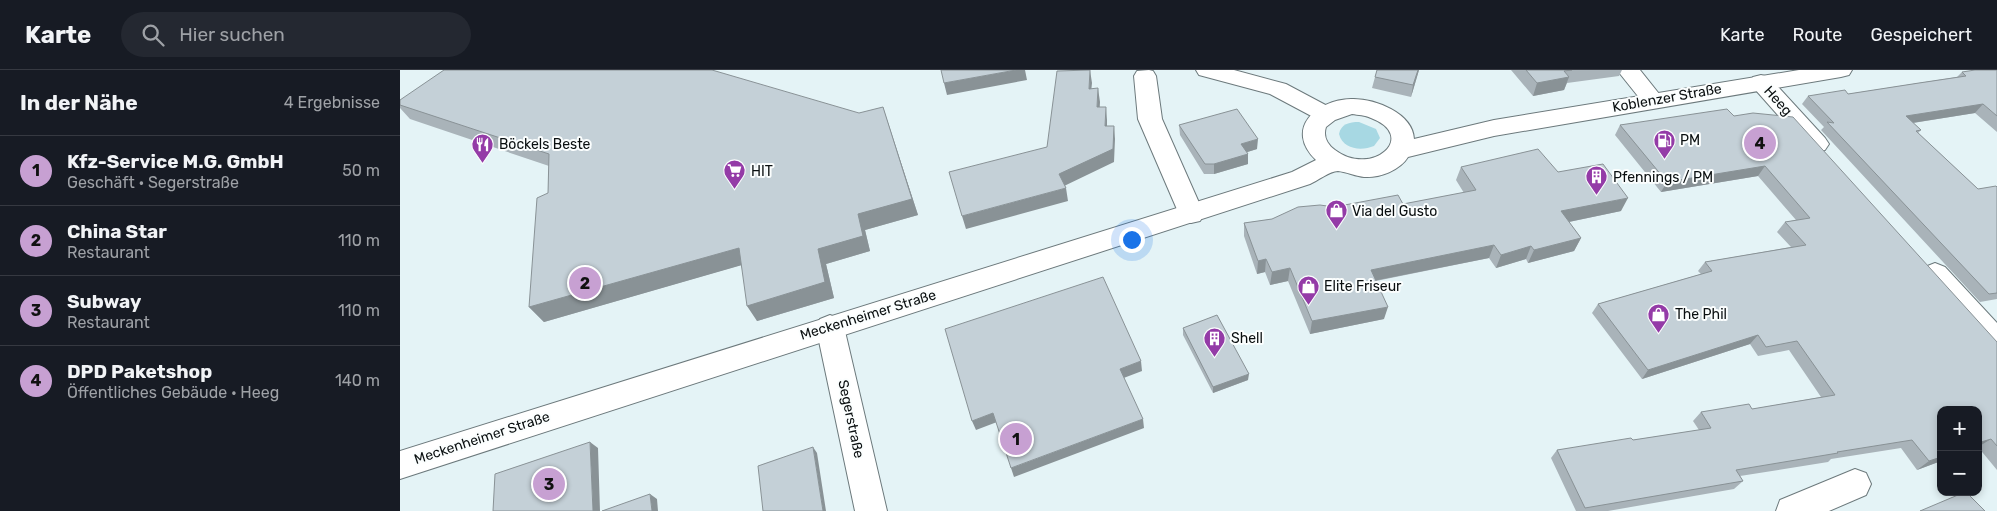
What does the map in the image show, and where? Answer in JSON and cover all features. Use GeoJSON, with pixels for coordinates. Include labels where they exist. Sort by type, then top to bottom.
{"type":"FeatureCollection","features":[{"type":"Feature","properties":{"kind":"main road"},"geometry":{"type":"LineString","coordinates":[[1207,70],[1239,74],[1278,90],[1325,114]]}},
{"type":"Feature","properties":{"kind":"main road"},"geometry":{"type":"LineString","coordinates":[[1628,70],[1653,100]]}},
{"type":"Feature","properties":{"kind":"main road","name":"Koblenzer Straße"},"geometry":{"type":"LineString","coordinates":[[1402,150],[1494,128],[1841,70]]}},
{"type":"Feature","properties":{"kind":"main road"},"geometry":{"type":"LineString","coordinates":[[1145,76],[1150,119],[1191,214]]}},
{"type":"Feature","properties":{"kind":"main road","name":"Heeg"},"geometry":{"type":"LineString","coordinates":[[1761,82],[1835,164]]}},
{"type":"Feature","properties":{"kind":"main road"},"geometry":{"type":"LineString","coordinates":[[1352,106],[1367,108],[1381,112],[1393,120],[1404,134],[1404,142],[1402,150],[1394,159],[1382,165],[1366,168],[1334,162],[1322,153],[1315,143],[1313,132],[1317,122],[1325,114],[1337,108],[1352,106]]}},
{"type":"Feature","properties":{"kind":"main road","name":"Koblenzer Straße"},"geometry":{"type":"LineString","coordinates":[[1393,120],[1418,124],[1494,128]]}},
{"type":"Feature","properties":{"kind":"main road","name":"Meckenheimer Straße"},"geometry":{"type":"LineString","coordinates":[[400,465],[1191,214],[1301,178],[1334,162]]}},
{"type":"Feature","properties":{"kind":"main road"},"geometry":{"type":"LineString","coordinates":[[1922,260],[1997,342]]}},
{"type":"Feature","properties":{"kind":"main road","name":"Segerstraße"},"geometry":{"type":"LineString","coordinates":[[830,327],[871,511]]}},
{"type":"Feature","properties":{"kind":"main road"},"geometry":{"type":"LineString","coordinates":[[1792,511],[1856,484]]}},
{"type":"Feature","properties":{"kind":"shaded area"},"geometry":{"type":"Polygon","coordinates":[[[1359,122],[1376,129],[1380,138],[1374,146],[1354,148],[1344,143],[1341,139],[1339,134],[1344,126],[1349,123],[1359,122]]]}},
{"type":"Feature","properties":{"kind":"building","name":"HIT"},"geometry":{"type":"Polygon","coordinates":[[[444,70],[712,70],[859,113],[883,107],[912,199],[858,214],[863,236],[818,249],[825,282],[747,306],[739,248],[529,307],[537,198],[548,193],[549,154],[400,105],[400,100],[444,70]]]}},
{"type":"Feature","properties":{"kind":"building"},"geometry":{"type":"Polygon","coordinates":[[[941,70],[1016,70],[944,83],[941,70]]]}},
{"type":"Feature","properties":{"kind":"building"},"geometry":{"type":"Polygon","coordinates":[[[1090,70],[1089,89],[1098,88],[1097,107],[1106,107],[1105,126],[1114,126],[1113,149],[1059,174],[1066,188],[962,216],[949,172],[1047,147],[1057,71],[1090,70]]]}},
{"type":"Feature","properties":{"kind":"building"},"geometry":{"type":"Polygon","coordinates":[[[1377,70],[1418,70],[1413,85],[1375,77],[1377,70]]]}},
{"type":"Feature","properties":{"kind":"building"},"geometry":{"type":"Polygon","coordinates":[[[1526,70],[1572,70],[1564,71],[1569,77],[1537,83],[1526,70]]]}},
{"type":"Feature","properties":{"kind":"building"},"geometry":{"type":"Polygon","coordinates":[[[1997,70],[1997,116],[1983,104],[1906,116],[1921,130],[1916,131],[1978,189],[1997,187],[1997,293],[1989,294],[1827,122],[1834,123],[1808,96],[1845,90],[1848,94],[1966,76],[1962,72],[1997,70]]]}},
{"type":"Feature","properties":{"kind":"building"},"geometry":{"type":"Polygon","coordinates":[[[1237,109],[1258,139],[1241,144],[1248,154],[1214,164],[1205,164],[1179,125],[1237,109]]]}},
{"type":"Feature","properties":{"kind":"building"},"geometry":{"type":"Polygon","coordinates":[[[1727,109],[1734,116],[1753,113],[1793,117],[1997,342],[1997,446],[1991,439],[1982,442],[1982,406],[1937,406],[1937,458],[1929,461],[1912,440],[1736,470],[1743,481],[1585,508],[1557,450],[1711,428],[1701,412],[1749,404],[1752,409],[1835,395],[1797,341],[1766,347],[1758,335],[1648,370],[1598,304],[1712,271],[1705,262],[1806,245],[1785,222],[1810,218],[1765,166],[1667,182],[1620,125],[1727,109]]]}},
{"type":"Feature","properties":{"kind":"building"},"geometry":{"type":"Polygon","coordinates":[[[1538,149],[1558,172],[1603,164],[1628,198],[1561,211],[1581,238],[1534,250],[1531,246],[1501,255],[1494,245],[1371,270],[1388,307],[1312,321],[1290,268],[1272,272],[1266,259],[1258,261],[1244,223],[1272,219],[1298,207],[1320,205],[1334,207],[1398,195],[1403,204],[1476,190],[1461,167],[1538,149]]]}},
{"type":"Feature","properties":{"kind":"building"},"geometry":{"type":"Polygon","coordinates":[[[1103,277],[1141,361],[1120,369],[1143,419],[1011,468],[993,413],[972,421],[945,329],[1103,277]]]}},
{"type":"Feature","properties":{"kind":"building","name":"Shell"},"geometry":{"type":"Polygon","coordinates":[[[1217,315],[1249,374],[1213,387],[1183,328],[1217,315]]]}},
{"type":"Feature","properties":{"kind":"building"},"geometry":{"type":"Polygon","coordinates":[[[590,442],[593,511],[493,511],[495,474],[590,442]]]}},
{"type":"Feature","properties":{"kind":"building"},"geometry":{"type":"Polygon","coordinates":[[[813,447],[823,511],[763,511],[758,466],[813,447]]]}},
{"type":"Feature","properties":{"kind":"building"},"geometry":{"type":"Polygon","coordinates":[[[650,494],[652,511],[602,511],[650,494]]]}},
{"type":"Feature","properties":{"kind":"building"},"geometry":{"type":"Polygon","coordinates":[[[1956,496],[1970,496],[1985,511],[1920,511],[1956,496]]]}},
{"type":"Feature","properties":{"kind":"place","name":"DPD Paketshop"},"geometry":{"type":"Point","coordinates":[1760,143]}},
{"type":"Feature","properties":{"kind":"place","name":"PM"},"geometry":{"type":"Point","coordinates":[1664,159]}},
{"type":"Feature","properties":{"kind":"place","name":"Böckels Beste"},"geometry":{"type":"Point","coordinates":[483,163]}},
{"type":"Feature","properties":{"kind":"place","name":"HIT"},"geometry":{"type":"Point","coordinates":[735,190]}},
{"type":"Feature","properties":{"kind":"place","name":"Pfennings / PM"},"geometry":{"type":"Point","coordinates":[1597,196]}},
{"type":"Feature","properties":{"kind":"place","name":"Via del Gusto"},"geometry":{"type":"Point","coordinates":[1336,230]}},
{"type":"Feature","properties":{"kind":"place","name":"China Star"},"geometry":{"type":"Point","coordinates":[585,283]}},
{"type":"Feature","properties":{"kind":"place","name":"Elite Friseur"},"geometry":{"type":"Point","coordinates":[1308,305]}},
{"type":"Feature","properties":{"kind":"place","name":"The Phil"},"geometry":{"type":"Point","coordinates":[1659,333]}},
{"type":"Feature","properties":{"kind":"place","name":"Shell"},"geometry":{"type":"Point","coordinates":[1215,357]}},
{"type":"Feature","properties":{"kind":"place","name":"Kfz-Service M.G. GmbH"},"geometry":{"type":"Point","coordinates":[1016,439]}},
{"type":"Feature","properties":{"kind":"place","name":"Subway"},"geometry":{"type":"Point","coordinates":[549,484]}}]}
